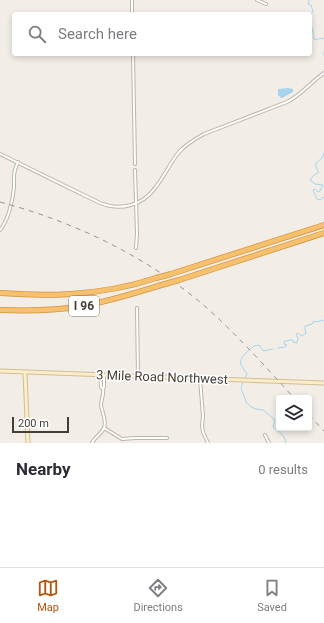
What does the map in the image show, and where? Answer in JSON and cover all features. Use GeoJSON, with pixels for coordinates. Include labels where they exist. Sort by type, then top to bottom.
{"type":"FeatureCollection","features":[{"type":"Feature","properties":{"kind":"highway","name":"I 96"},"geometry":{"type":"LineString","coordinates":[[0,293],[88,293],[126,287],[324,225]]}},
{"type":"Feature","properties":{"kind":"highway","name":"I 96"},"geometry":{"type":"LineString","coordinates":[[0,310],[44,310],[80,306],[121,298],[324,234]]}},
{"type":"Feature","properties":{"kind":"main road","name":"3 Mile Road Northwest"},"geometry":{"type":"LineString","coordinates":[[0,371],[324,383]]}},
{"type":"Feature","properties":{"kind":"main road"},"geometry":{"type":"LineString","coordinates":[[25,372],[28,443]]}},
{"type":"Feature","properties":{"kind":"street"},"geometry":{"type":"LineString","coordinates":[[132,0],[132,12]]}},
{"type":"Feature","properties":{"kind":"street"},"geometry":{"type":"LineString","coordinates":[[257,0],[266,4]]}},
{"type":"Feature","properties":{"kind":"street"},"geometry":{"type":"LineString","coordinates":[[133,56],[135,164]]}},
{"type":"Feature","properties":{"kind":"street"},"geometry":{"type":"LineString","coordinates":[[0,154],[100,204],[118,207],[128,206],[144,199],[152,192],[176,156],[192,141],[204,134],[291,100],[298,96],[324,73]]}},
{"type":"Feature","properties":{"kind":"street"},"geometry":{"type":"LineString","coordinates":[[0,230],[7,219],[13,190],[13,174],[18,162]]}},
{"type":"Feature","properties":{"kind":"street"},"geometry":{"type":"LineString","coordinates":[[135,170],[137,226],[136,248]]}},
{"type":"Feature","properties":{"kind":"street"},"geometry":{"type":"LineString","coordinates":[[137,308],[138,376]]}},
{"type":"Feature","properties":{"kind":"street"},"geometry":{"type":"LineString","coordinates":[[92,443],[104,428],[105,420],[101,403],[104,393],[102,375]]}},
{"type":"Feature","properties":{"kind":"street"},"geometry":{"type":"LineString","coordinates":[[200,378],[203,416],[202,426],[208,443]]}},
{"type":"Feature","properties":{"kind":"street"},"geometry":{"type":"LineString","coordinates":[[104,428],[122,439],[167,438]]}},
{"type":"Feature","properties":{"kind":"street"},"geometry":{"type":"LineString","coordinates":[[265,434],[269,443]]}},
{"type":"Feature","properties":{"kind":"water"},"geometry":{"type":"Polygon","coordinates":[[[278,89],[293,89],[293,92],[282,98],[278,95],[278,89]]]}},
{"type":"Feature","properties":{"kind":"waterway"},"geometry":{"type":"LineString","coordinates":[[309,0],[308,4],[311,5],[312,12]]}},
{"type":"Feature","properties":{"kind":"waterway"},"geometry":{"type":"LineString","coordinates":[[312,26],[314,39],[324,39]]}},
{"type":"Feature","properties":{"kind":"waterway"},"geometry":{"type":"LineString","coordinates":[[324,153],[322,158],[316,163],[318,173],[310,180],[315,184],[323,185],[320,191],[318,192],[315,189],[313,190],[317,199],[320,200],[324,197]]}},
{"type":"Feature","properties":{"kind":"waterway"},"geometry":{"type":"LineString","coordinates":[[278,348],[285,347],[287,345],[284,344],[284,342],[289,340],[293,340],[293,342],[297,343],[298,338],[296,335],[297,333],[302,336],[306,333],[305,326],[312,324],[313,322],[324,320]]}},
{"type":"Feature","properties":{"kind":"waterway"},"geometry":{"type":"LineString","coordinates":[[273,349],[263,351],[259,345],[254,346],[244,354],[240,362],[247,374],[243,382],[242,389],[246,402],[251,407],[263,410],[273,418],[275,421],[273,427],[283,436],[286,443]]}},
{"type":"Feature","properties":{"kind":"railway"},"geometry":{"type":"LineString","coordinates":[[0,202],[28,210],[83,231],[110,243],[160,273],[207,308],[252,352],[291,395]]}},
{"type":"Feature","properties":{"kind":"railway"},"geometry":{"type":"LineString","coordinates":[[312,418],[324,431]]}}]}
